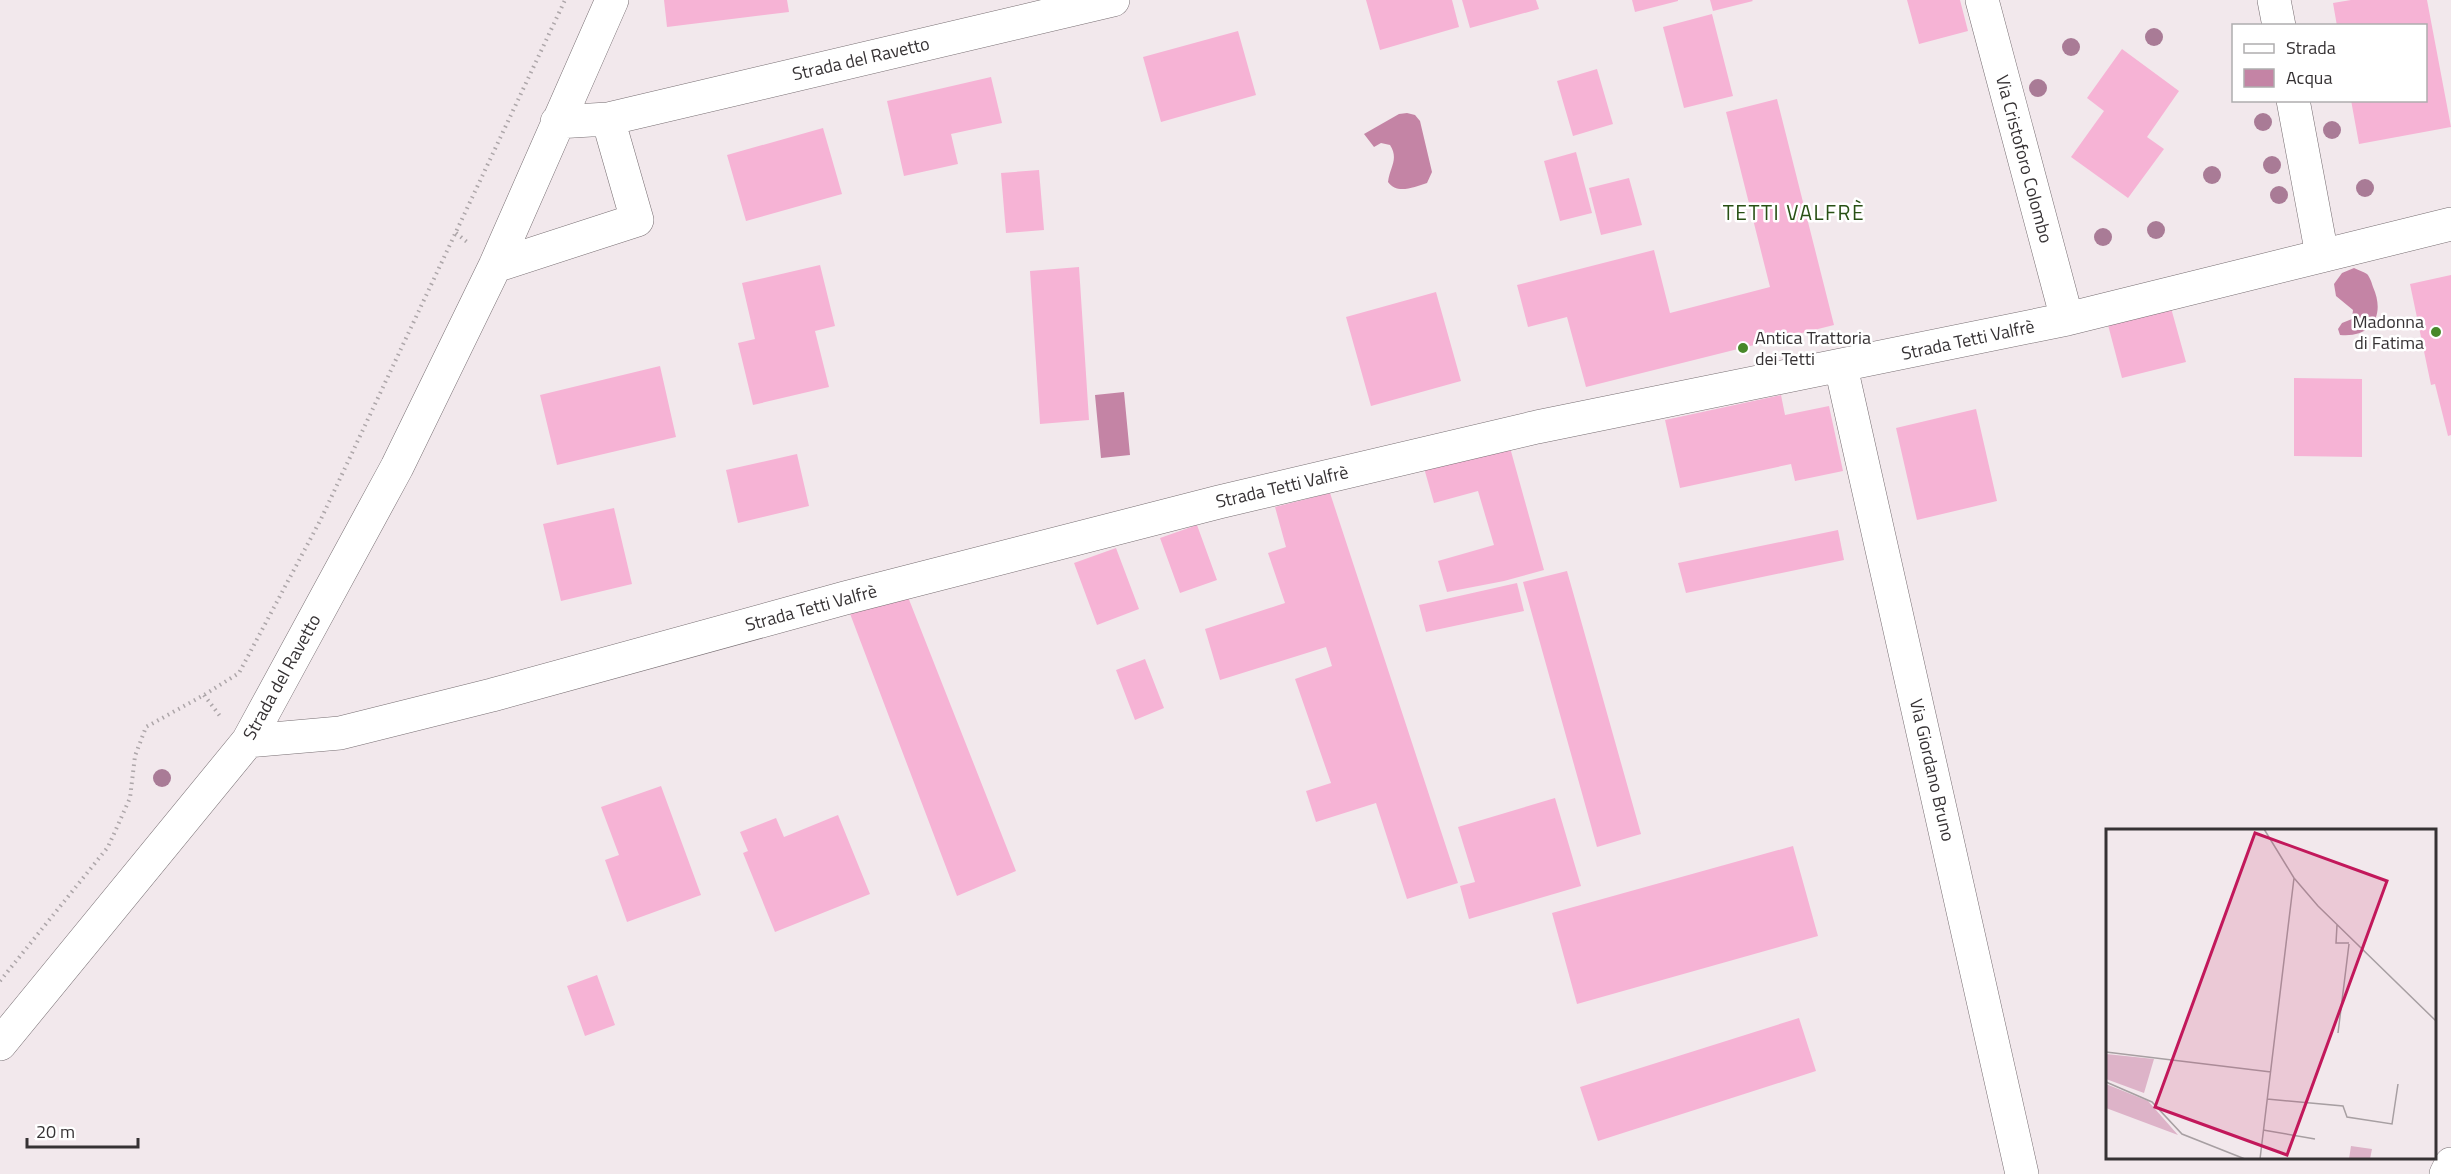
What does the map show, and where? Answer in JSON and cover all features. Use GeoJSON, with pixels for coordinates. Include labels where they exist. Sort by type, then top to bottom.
{"type":"FeatureCollection","features":[{"type":"Feature","properties":{"kind":"street","name":"Strada del Ravetto"},"geometry":{"type":"LineString","coordinates":[[0,1044],[248,741],[398,467],[495,266],[612,0]]}},
{"type":"Feature","properties":{"kind":"street","name":"Strada del Ravetto"},"geometry":{"type":"LineString","coordinates":[[557,122],[608,118],[1113,0]]}},
{"type":"Feature","properties":{"kind":"street","name":"Via Cristoforo Colombo"},"geometry":{"type":"LineString","coordinates":[[1982,0],[2067,319]]}},
{"type":"Feature","properties":{"kind":"street"},"geometry":{"type":"LineString","coordinates":[[2274,0],[2279,24]]}},
{"type":"Feature","properties":{"kind":"street"},"geometry":{"type":"LineString","coordinates":[[2293,102],[2322,255]]}},
{"type":"Feature","properties":{"kind":"street"},"geometry":{"type":"LineString","coordinates":[[495,266],[637,220],[608,118]]}},
{"type":"Feature","properties":{"kind":"street","name":"Strada Tetti Valfrè"},"geometry":{"type":"LineString","coordinates":[[248,741],[340,733],[492,695],[856,595],[1219,502],[1537,427],[1841,367],[2067,319],[2451,224]]}},
{"type":"Feature","properties":{"kind":"street","name":"Via Giordano Bruno"},"geometry":{"type":"LineString","coordinates":[[1841,367],[2022,1174]]}},
{"type":"Feature","properties":{"kind":"street"},"geometry":{"type":"LineString","coordinates":[[2446,1174],[2451,1164]]}},
{"type":"Feature","properties":{"kind":"path"},"geometry":{"type":"LineString","coordinates":[[0,981],[108,847],[130,798],[135,756],[146,726],[239,673],[321,519],[565,0]]}},
{"type":"Feature","properties":{"kind":"water"},"geometry":{"type":"Polygon","coordinates":[[[1399,114],[1415,115],[1420,121],[1432,172],[1427,183],[1401,189],[1388,182],[1394,159],[1390,145],[1381,143],[1374,147],[1364,134],[1399,114]]]}},
{"type":"Feature","properties":{"kind":"water"},"geometry":{"type":"Polygon","coordinates":[[[2354,268],[2367,274],[2377,298],[2378,307],[2373,323],[2367,329],[2351,335],[2340,335],[2338,329],[2342,323],[2352,319],[2353,310],[2336,296],[2334,284],[2342,273],[2354,268]]]}},
{"type":"Feature","properties":{"kind":"water"},"geometry":{"type":"Polygon","coordinates":[[[1124,392],[1130,455],[1101,458],[1095,395],[1124,392]]]}},
{"type":"Feature","properties":{"kind":"building"},"geometry":{"type":"Polygon","coordinates":[[[664,0],[787,0],[789,12],[667,27],[664,0]]]}},
{"type":"Feature","properties":{"kind":"building"},"geometry":{"type":"Polygon","coordinates":[[[1366,0],[1452,0],[1459,27],[1380,50],[1366,0]]]}},
{"type":"Feature","properties":{"kind":"building"},"geometry":{"type":"Polygon","coordinates":[[[1462,0],[1536,0],[1539,9],[1470,28],[1462,0]]]}},
{"type":"Feature","properties":{"kind":"building"},"geometry":{"type":"Polygon","coordinates":[[[1632,0],[1678,0],[1678,1],[1635,12],[1632,0]]]}},
{"type":"Feature","properties":{"kind":"building"},"geometry":{"type":"Polygon","coordinates":[[[1710,0],[1752,0],[1753,1],[1713,11],[1710,0]]]}},
{"type":"Feature","properties":{"kind":"building"},"geometry":{"type":"Polygon","coordinates":[[[1907,0],[1960,0],[1968,31],[1919,44],[1907,0]]]}},
{"type":"Feature","properties":{"kind":"building"},"geometry":{"type":"Polygon","coordinates":[[[2351,0],[2427,0],[2451,127],[2359,144],[2351,102],[2427,102],[2427,24],[2337,24],[2333,3],[2351,0]]]}},
{"type":"Feature","properties":{"kind":"building"},"geometry":{"type":"Polygon","coordinates":[[[1712,14],[1733,96],[1684,108],[1663,27],[1712,14]]]}},
{"type":"Feature","properties":{"kind":"building"},"geometry":{"type":"Polygon","coordinates":[[[1238,31],[1256,95],[1161,122],[1143,57],[1238,31]]]}},
{"type":"Feature","properties":{"kind":"building"},"geometry":{"type":"Polygon","coordinates":[[[2122,49],[2179,91],[2147,137],[2164,149],[2128,198],[2071,157],[2104,111],[2087,98],[2122,49]]]}},
{"type":"Feature","properties":{"kind":"building"},"geometry":{"type":"Polygon","coordinates":[[[1597,69],[1613,124],[1573,136],[1557,81],[1597,69]]]}},
{"type":"Feature","properties":{"kind":"building"},"geometry":{"type":"Polygon","coordinates":[[[991,77],[1002,123],[951,134],[958,164],[904,176],[887,101],[991,77]]]}},
{"type":"Feature","properties":{"kind":"building"},"geometry":{"type":"Polygon","coordinates":[[[1777,99],[1834,325],[1586,387],[1567,317],[1528,327],[1517,285],[1654,250],[1670,313],[1770,287],[1726,112],[1777,99]]]}},
{"type":"Feature","properties":{"kind":"building"},"geometry":{"type":"Polygon","coordinates":[[[823,128],[842,194],[746,221],[727,155],[823,128]]]}},
{"type":"Feature","properties":{"kind":"building"},"geometry":{"type":"Polygon","coordinates":[[[1576,152],[1592,213],[1560,221],[1544,161],[1576,152]]]}},
{"type":"Feature","properties":{"kind":"building"},"geometry":{"type":"Polygon","coordinates":[[[1039,170],[1044,230],[1006,233],[1001,173],[1039,170]]]}},
{"type":"Feature","properties":{"kind":"building"},"geometry":{"type":"Polygon","coordinates":[[[1629,178],[1642,225],[1601,235],[1589,188],[1629,178]]]}},
{"type":"Feature","properties":{"kind":"building"},"geometry":{"type":"Polygon","coordinates":[[[820,265],[835,326],[815,331],[829,387],[753,405],[738,343],[755,339],[742,283],[820,265]]]}},
{"type":"Feature","properties":{"kind":"building"},"geometry":{"type":"Polygon","coordinates":[[[1079,267],[1089,420],[1040,424],[1030,271],[1079,267]]]}},
{"type":"Feature","properties":{"kind":"building","name":"Madonna di Fatima"},"geometry":{"type":"Polygon","coordinates":[[[2451,275],[2451,435],[2448,436],[2435,384],[2431,385],[2410,284],[2451,275]]]}},
{"type":"Feature","properties":{"kind":"building"},"geometry":{"type":"Polygon","coordinates":[[[1436,292],[1461,381],[1371,406],[1346,317],[1436,292]]]}},
{"type":"Feature","properties":{"kind":"building"},"geometry":{"type":"Polygon","coordinates":[[[2171,308],[2186,362],[2122,378],[2108,325],[2171,308]]]}},
{"type":"Feature","properties":{"kind":"building"},"geometry":{"type":"Polygon","coordinates":[[[660,366],[676,437],[557,465],[540,395],[660,366]]]}},
{"type":"Feature","properties":{"kind":"building"},"geometry":{"type":"Polygon","coordinates":[[[2294,378],[2362,379],[2362,457],[2294,456],[2294,378]]]}},
{"type":"Feature","properties":{"kind":"building"},"geometry":{"type":"Polygon","coordinates":[[[1781,395],[1785,415],[1829,406],[1843,471],[1795,481],[1791,464],[1680,488],[1665,420],[1781,395]]]}},
{"type":"Feature","properties":{"kind":"building"},"geometry":{"type":"Polygon","coordinates":[[[1976,409],[1997,501],[1917,520],[1896,428],[1976,409]]]}},
{"type":"Feature","properties":{"kind":"building"},"geometry":{"type":"Polygon","coordinates":[[[1509,444],[1544,570],[1504,581],[1447,592],[1438,561],[1494,545],[1478,491],[1434,503],[1424,468],[1509,444]]]}},
{"type":"Feature","properties":{"kind":"building"},"geometry":{"type":"Polygon","coordinates":[[[797,454],[809,506],[738,523],[726,470],[797,454]]]}},
{"type":"Feature","properties":{"kind":"building"},"geometry":{"type":"Polygon","coordinates":[[[1330,493],[1458,883],[1407,899],[1376,803],[1316,822],[1306,791],[1331,783],[1295,679],[1332,666],[1326,647],[1220,680],[1205,629],[1285,603],[1268,553],[1286,547],[1275,507],[1330,493]]]}},
{"type":"Feature","properties":{"kind":"building"},"geometry":{"type":"Polygon","coordinates":[[[614,508],[632,584],[561,601],[543,524],[614,508]]]}},
{"type":"Feature","properties":{"kind":"building"},"geometry":{"type":"Polygon","coordinates":[[[1197,525],[1217,580],[1180,593],[1160,538],[1197,525]]]}},
{"type":"Feature","properties":{"kind":"building"},"geometry":{"type":"Polygon","coordinates":[[[1838,530],[1844,560],[1686,593],[1678,563],[1838,530]]]}},
{"type":"Feature","properties":{"kind":"building"},"geometry":{"type":"Polygon","coordinates":[[[1116,548],[1139,609],[1097,625],[1074,563],[1116,548]]]}},
{"type":"Feature","properties":{"kind":"building"},"geometry":{"type":"Polygon","coordinates":[[[1567,571],[1641,834],[1597,847],[1523,582],[1567,571]]]}},
{"type":"Feature","properties":{"kind":"building"},"geometry":{"type":"Polygon","coordinates":[[[1517,583],[1524,611],[1426,632],[1419,605],[1517,583]]]}},
{"type":"Feature","properties":{"kind":"building"},"geometry":{"type":"Polygon","coordinates":[[[908,597],[1016,871],[957,896],[849,611],[908,597]]]}},
{"type":"Feature","properties":{"kind":"building"},"geometry":{"type":"Polygon","coordinates":[[[1145,659],[1164,708],[1135,720],[1116,670],[1145,659]]]}},
{"type":"Feature","properties":{"kind":"building"},"geometry":{"type":"Polygon","coordinates":[[[661,786],[701,895],[627,922],[605,860],[619,855],[601,807],[661,786]]]}},
{"type":"Feature","properties":{"kind":"building"},"geometry":{"type":"Polygon","coordinates":[[[1555,798],[1581,886],[1469,919],[1460,886],[1475,882],[1458,827],[1555,798]]]}},
{"type":"Feature","properties":{"kind":"building"},"geometry":{"type":"Polygon","coordinates":[[[838,815],[870,894],[775,932],[743,853],[748,851],[740,832],[776,818],[784,837],[838,815]]]}},
{"type":"Feature","properties":{"kind":"building"},"geometry":{"type":"Polygon","coordinates":[[[1793,846],[1818,936],[1577,1004],[1552,913],[1793,846]]]}},
{"type":"Feature","properties":{"kind":"building"},"geometry":{"type":"Polygon","coordinates":[[[597,975],[615,1025],[585,1036],[567,986],[597,975]]]}},
{"type":"Feature","properties":{"kind":"building"},"geometry":{"type":"Polygon","coordinates":[[[1799,1018],[1816,1071],[1598,1141],[1580,1087],[1799,1018]]]}},
{"type":"Feature","properties":{"kind":"place","name":"Madonna di Fatima"},"geometry":{"type":"Point","coordinates":[2436,332]}},
{"type":"Feature","properties":{"kind":"place","name":"Antica Trattoria dei Tetti"},"geometry":{"type":"Point","coordinates":[1743,348]}},
{"type":"Feature","properties":{"kind":"district","name":"TETTI VALFRÈ"},"geometry":{"type":"Point","coordinates":[1794,213]}}]}
